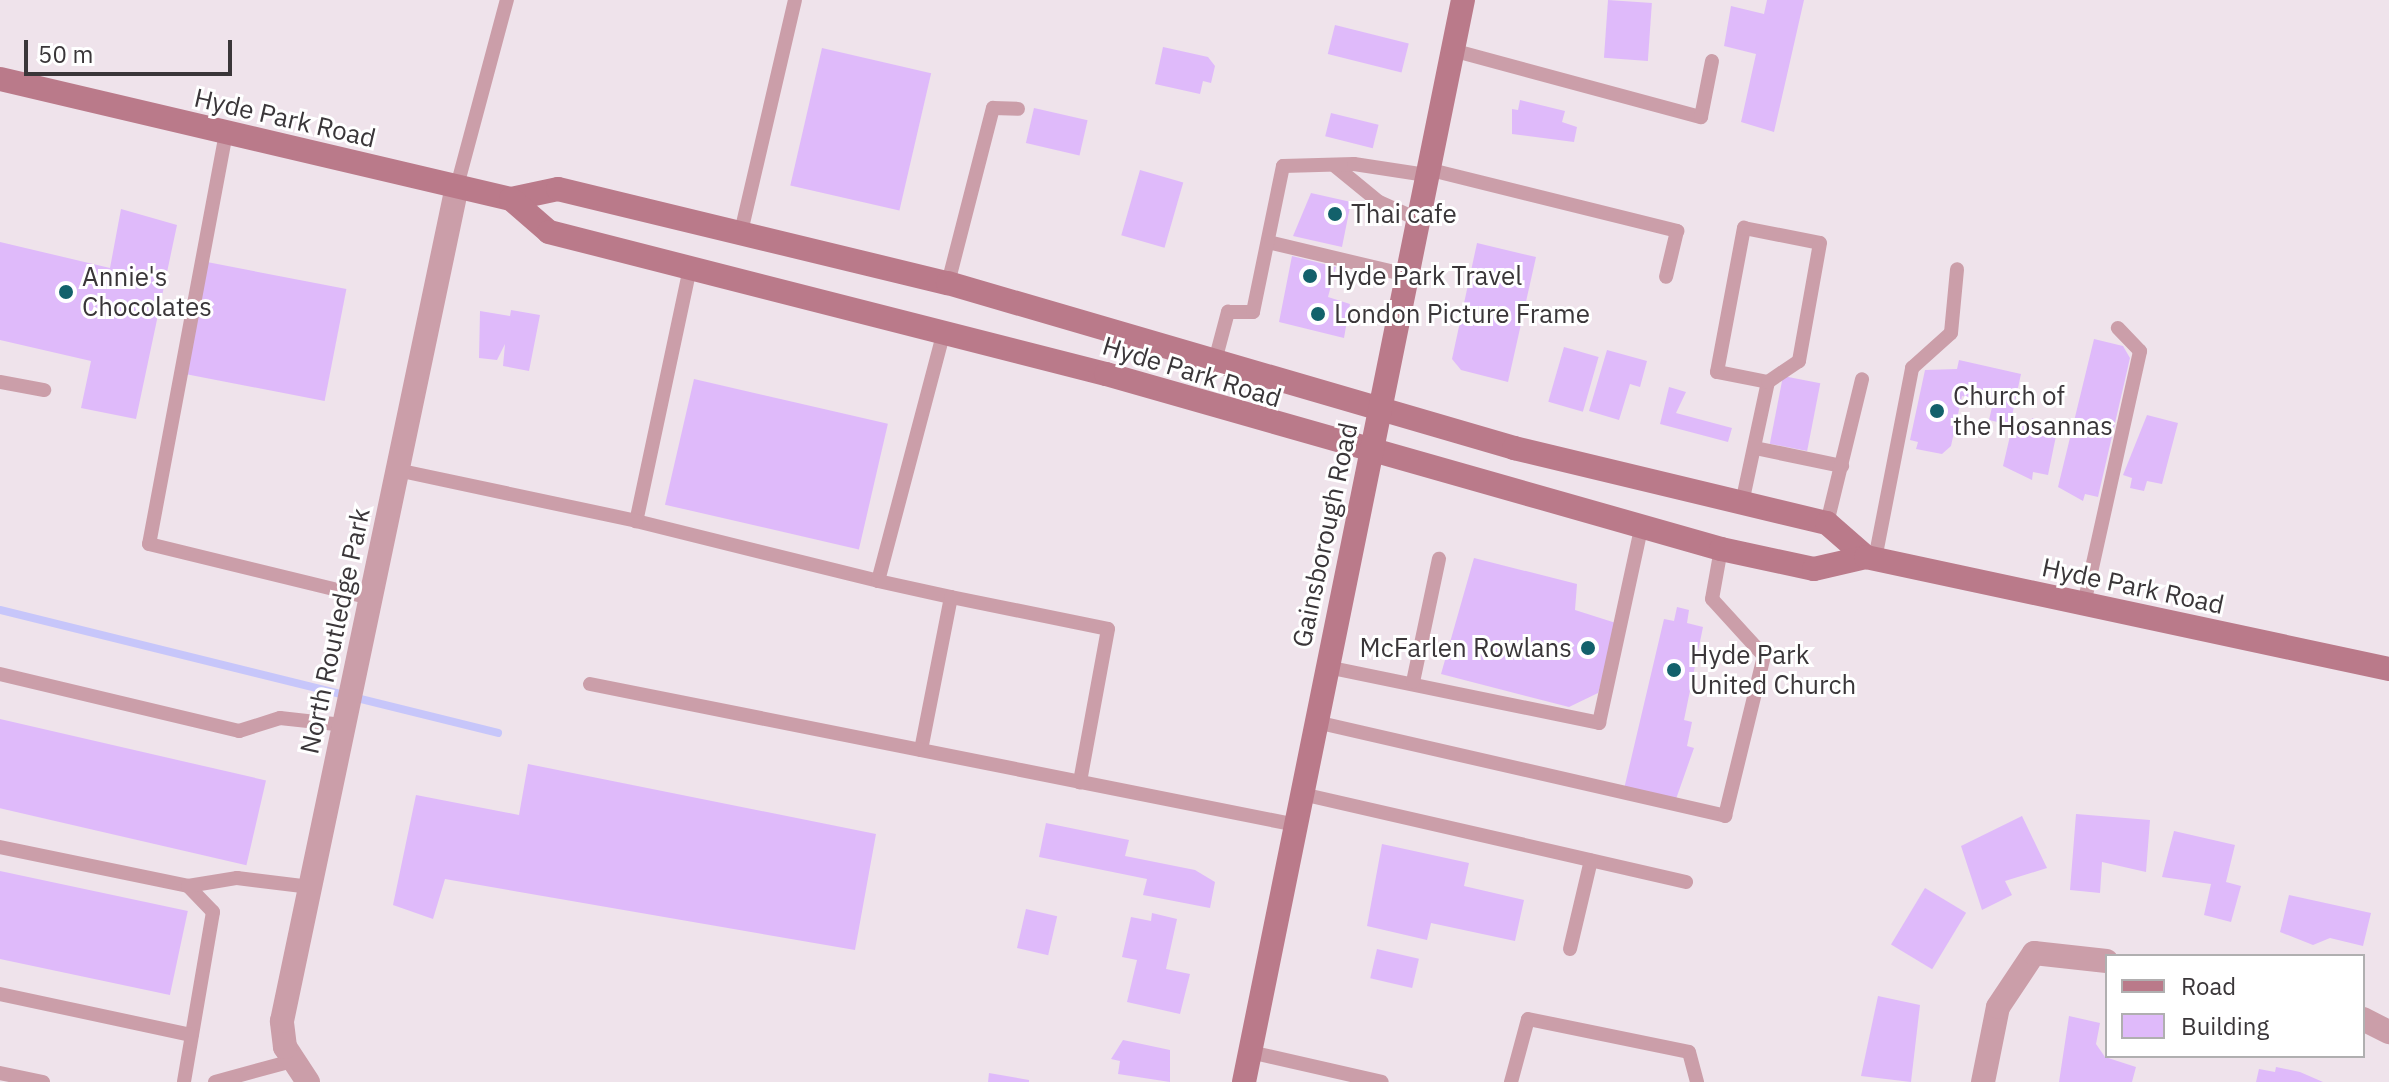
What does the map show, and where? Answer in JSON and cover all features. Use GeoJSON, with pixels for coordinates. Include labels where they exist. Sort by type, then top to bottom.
{"type":"FeatureCollection","features":[{"type":"Feature","properties":{"kind":"main road","name":"Gainsborough Road"},"geometry":{"type":"LineString","coordinates":[[1244,1082],[1463,0]]}},
{"type":"Feature","properties":{"kind":"main road","name":"Hyde Park Road"},"geometry":{"type":"LineString","coordinates":[[0,79],[511,199],[558,189],[948,283],[1216,357],[1380,408],[1827,523],[1870,558]]}},
{"type":"Feature","properties":{"kind":"main road","name":"Hyde Park Road"},"geometry":{"type":"LineString","coordinates":[[511,199],[549,232],[944,332],[1370,454],[1721,549],[1814,569],[1870,558],[2389,669]]}},
{"type":"Feature","properties":{"kind":"street","name":"North Routledge Park"},"geometry":{"type":"LineString","coordinates":[[308,1082],[292,1061],[282,1021],[457,186]]}},
{"type":"Feature","properties":{"kind":"street"},"geometry":{"type":"LineString","coordinates":[[1983,1082],[1998,1007],[2034,953],[2105,961]]}},
{"type":"Feature","properties":{"kind":"street"},"geometry":{"type":"LineString","coordinates":[[2365,1020],[2389,1032]]}},
{"type":"Feature","properties":{"kind":"lane"},"geometry":{"type":"LineString","coordinates":[[457,186],[507,0]]}},
{"type":"Feature","properties":{"kind":"lane"},"geometry":{"type":"LineString","coordinates":[[741,232],[795,0]]}},
{"type":"Feature","properties":{"kind":"lane"},"geometry":{"type":"LineString","coordinates":[[1452,50],[1701,117],[1712,61]]}},
{"type":"Feature","properties":{"kind":"lane"},"geometry":{"type":"LineString","coordinates":[[948,283],[993,108],[1018,109]]}},
{"type":"Feature","properties":{"kind":"lane"},"geometry":{"type":"LineString","coordinates":[[226,133],[149,544],[371,598]]}},
{"type":"Feature","properties":{"kind":"lane"},"geometry":{"type":"LineString","coordinates":[[1216,357],[1228,312],[1253,312],[1283,166],[1427,172],[1677,231],[1666,277]]}},
{"type":"Feature","properties":{"kind":"lane"},"geometry":{"type":"LineString","coordinates":[[1335,166],[1379,202],[1417,219]]}},
{"type":"Feature","properties":{"kind":"lane"},"geometry":{"type":"LineString","coordinates":[[1742,503],[1768,382],[1799,361],[1820,243],[1744,228],[1717,372],[1768,382]]}},
{"type":"Feature","properties":{"kind":"lane"},"geometry":{"type":"LineString","coordinates":[[1268,242],[1406,275]]}},
{"type":"Feature","properties":{"kind":"lane"},"geometry":{"type":"LineString","coordinates":[[636,521],[690,268]]}},
{"type":"Feature","properties":{"kind":"lane"},"geometry":{"type":"LineString","coordinates":[[1870,558],[1912,368],[1951,333],[1957,269]]}},
{"type":"Feature","properties":{"kind":"lane"},"geometry":{"type":"LineString","coordinates":[[2084,604],[2140,351],[2118,328]]}},
{"type":"Feature","properties":{"kind":"lane"},"geometry":{"type":"LineString","coordinates":[[878,581],[944,332]]}},
{"type":"Feature","properties":{"kind":"lane"},"geometry":{"type":"LineString","coordinates":[[1827,523],[1862,379]]}},
{"type":"Feature","properties":{"kind":"lane"},"geometry":{"type":"LineString","coordinates":[[0,382],[44,390]]}},
{"type":"Feature","properties":{"kind":"lane"},"geometry":{"type":"LineString","coordinates":[[1755,448],[1842,466]]}},
{"type":"Feature","properties":{"kind":"lane"},"geometry":{"type":"LineString","coordinates":[[397,470],[636,521],[878,581],[1108,629],[1080,782]]}},
{"type":"Feature","properties":{"kind":"lane"},"geometry":{"type":"LineString","coordinates":[[1327,667],[1413,682],[1599,723],[1641,528]]}},
{"type":"Feature","properties":{"kind":"lane"},"geometry":{"type":"LineString","coordinates":[[1316,722],[1725,816],[1764,656],[1712,599],[1721,549]]}},
{"type":"Feature","properties":{"kind":"lane"},"geometry":{"type":"LineString","coordinates":[[1413,682],[1439,559]]}},
{"type":"Feature","properties":{"kind":"lane"},"geometry":{"type":"LineString","coordinates":[[921,750],[951,597]]}},
{"type":"Feature","properties":{"kind":"lane"},"geometry":{"type":"LineString","coordinates":[[0,674],[239,731],[280,718],[343,725]]}},
{"type":"Feature","properties":{"kind":"lane"},"geometry":{"type":"LineString","coordinates":[[590,684],[1296,825]]}},
{"type":"Feature","properties":{"kind":"lane"},"geometry":{"type":"LineString","coordinates":[[1302,794],[1686,882]]}},
{"type":"Feature","properties":{"kind":"lane"},"geometry":{"type":"LineString","coordinates":[[0,847],[188,886],[237,878],[310,887]]}},
{"type":"Feature","properties":{"kind":"lane"},"geometry":{"type":"LineString","coordinates":[[1570,949],[1591,860]]}},
{"type":"Feature","properties":{"kind":"lane"},"geometry":{"type":"LineString","coordinates":[[184,1082],[213,912],[188,886]]}},
{"type":"Feature","properties":{"kind":"lane"},"geometry":{"type":"LineString","coordinates":[[0,994],[192,1035]]}},
{"type":"Feature","properties":{"kind":"lane"},"geometry":{"type":"LineString","coordinates":[[1511,1082],[1528,1019],[1689,1052],[1697,1082]]}},
{"type":"Feature","properties":{"kind":"lane"},"geometry":{"type":"LineString","coordinates":[[1250,1052],[1382,1082]]}},
{"type":"Feature","properties":{"kind":"lane"},"geometry":{"type":"LineString","coordinates":[[215,1082],[292,1061]]}},
{"type":"Feature","properties":{"kind":"lane"},"geometry":{"type":"LineString","coordinates":[[0,1073],[43,1082]]}},
{"type":"Feature","properties":{"kind":"building"},"geometry":{"type":"Polygon","coordinates":[[[1608,0],[1652,3],[1648,61],[1604,58],[1608,0]]]}},
{"type":"Feature","properties":{"kind":"building"},"geometry":{"type":"Polygon","coordinates":[[[1767,0],[1804,0],[1774,132],[1741,122],[1756,54],[1724,46],[1731,6],[1764,14],[1767,0]]]}},
{"type":"Feature","properties":{"kind":"building"},"geometry":{"type":"Polygon","coordinates":[[[1335,25],[1409,43],[1401,72],[1328,54],[1335,25]]]}},
{"type":"Feature","properties":{"kind":"building"},"geometry":{"type":"Polygon","coordinates":[[[1163,47],[1208,57],[1215,66],[1211,83],[1203,81],[1200,94],[1155,84],[1163,47]]]}},
{"type":"Feature","properties":{"kind":"building"},"geometry":{"type":"Polygon","coordinates":[[[822,48],[931,73],[899,211],[790,185],[822,48]]]}},
{"type":"Feature","properties":{"kind":"building"},"geometry":{"type":"Polygon","coordinates":[[[1520,100],[1565,111],[1562,122],[1577,127],[1574,142],[1512,134],[1512,109],[1518,110],[1520,100]]]}},
{"type":"Feature","properties":{"kind":"building"},"geometry":{"type":"Polygon","coordinates":[[[1034,108],[1088,120],[1079,155],[1026,143],[1034,108]]]}},
{"type":"Feature","properties":{"kind":"building"},"geometry":{"type":"Polygon","coordinates":[[[1331,113],[1379,125],[1373,148],[1325,136],[1331,113]]]}},
{"type":"Feature","properties":{"kind":"building"},"geometry":{"type":"Polygon","coordinates":[[[1140,170],[1183,182],[1165,248],[1121,235],[1140,170]]]}},
{"type":"Feature","properties":{"kind":"building"},"geometry":{"type":"Polygon","coordinates":[[[1311,193],[1351,202],[1342,247],[1293,236],[1311,193]]]}},
{"type":"Feature","properties":{"kind":"building"},"geometry":{"type":"Polygon","coordinates":[[[121,209],[177,225],[136,419],[81,408],[91,361],[0,340],[0,242],[110,268],[121,209]]]}},
{"type":"Feature","properties":{"kind":"building"},"geometry":{"type":"Polygon","coordinates":[[[1477,243],[1536,257],[1508,382],[1461,370],[1452,359],[1477,243]]]}},
{"type":"Feature","properties":{"kind":"building"},"geometry":{"type":"Polygon","coordinates":[[[1292,256],[1336,267],[1328,297],[1350,304],[1344,338],[1279,322],[1292,256]]]}},
{"type":"Feature","properties":{"kind":"building"},"geometry":{"type":"Polygon","coordinates":[[[207,262],[346,289],[325,401],[185,374],[207,262]]]}},
{"type":"Feature","properties":{"kind":"building"},"geometry":{"type":"Polygon","coordinates":[[[511,310],[540,315],[529,371],[503,366],[505,344],[497,360],[479,358],[480,311],[510,316],[511,310]]]}},
{"type":"Feature","properties":{"kind":"building"},"geometry":{"type":"Polygon","coordinates":[[[2094,339],[2123,346],[2130,358],[2098,497],[2085,494],[2083,501],[2058,487],[2094,339]]]}},
{"type":"Feature","properties":{"kind":"building"},"geometry":{"type":"Polygon","coordinates":[[[1564,347],[1599,357],[1583,412],[1548,402],[1564,347]]]}},
{"type":"Feature","properties":{"kind":"building"},"geometry":{"type":"Polygon","coordinates":[[[1607,350],[1647,361],[1640,387],[1630,384],[1619,420],[1589,411],[1607,350]]]}},
{"type":"Feature","properties":{"kind":"building","name":"Church of the Hosannas"},"geometry":{"type":"Polygon","coordinates":[[[1959,360],[2021,374],[2010,425],[1989,420],[1993,403],[1962,396],[1951,446],[1942,454],[1916,449],[1918,442],[1910,440],[1925,370],[1957,369],[1959,360]]]}},
{"type":"Feature","properties":{"kind":"building"},"geometry":{"type":"Polygon","coordinates":[[[1783,376],[1820,383],[1807,451],[1770,444],[1783,376]]]}},
{"type":"Feature","properties":{"kind":"building"},"geometry":{"type":"Polygon","coordinates":[[[694,379],[888,424],[859,549],[665,505],[694,379]]]}},
{"type":"Feature","properties":{"kind":"building"},"geometry":{"type":"Polygon","coordinates":[[[1669,387],[1686,392],[1676,413],[1732,428],[1728,442],[1660,424],[1669,387]]]}},
{"type":"Feature","properties":{"kind":"building"},"geometry":{"type":"Polygon","coordinates":[[[2147,415],[2178,423],[2162,484],[2147,481],[2144,491],[2130,488],[2132,478],[2123,475],[2147,415]]]}},
{"type":"Feature","properties":{"kind":"building"},"geometry":{"type":"Polygon","coordinates":[[[2032,418],[2055,423],[2057,431],[2048,475],[2033,472],[2032,480],[2003,466],[2013,423],[2030,426],[2032,418]]]}},
{"type":"Feature","properties":{"kind":"building"},"geometry":{"type":"Polygon","coordinates":[[[1474,558],[1577,584],[1575,610],[1619,624],[1598,693],[1569,707],[1441,674],[1474,558]]]}},
{"type":"Feature","properties":{"kind":"building","name":"Hyde Park United Church"},"geometry":{"type":"Polygon","coordinates":[[[1677,607],[1689,610],[1687,623],[1703,627],[1684,720],[1692,722],[1687,746],[1694,748],[1676,799],[1624,789],[1664,619],[1674,621],[1677,607]]]}},
{"type":"Feature","properties":{"kind":"building"},"geometry":{"type":"Polygon","coordinates":[[[0,719],[266,780],[246,865],[0,808],[0,719]]]}},
{"type":"Feature","properties":{"kind":"building"},"geometry":{"type":"Polygon","coordinates":[[[528,764],[876,834],[855,950],[445,879],[433,919],[393,905],[416,795],[519,815],[528,764]]]}},
{"type":"Feature","properties":{"kind":"building"},"geometry":{"type":"Polygon","coordinates":[[[2076,814],[2150,820],[2146,872],[2102,862],[2100,893],[2070,890],[2076,814]]]}},
{"type":"Feature","properties":{"kind":"building"},"geometry":{"type":"Polygon","coordinates":[[[2022,816],[2047,868],[2005,881],[2012,895],[1982,910],[1961,846],[2022,816]]]}},
{"type":"Feature","properties":{"kind":"building"},"geometry":{"type":"Polygon","coordinates":[[[1046,823],[1129,840],[1125,856],[1195,870],[1215,882],[1210,908],[1143,895],[1147,879],[1039,857],[1046,823]]]}},
{"type":"Feature","properties":{"kind":"building"},"geometry":{"type":"Polygon","coordinates":[[[2174,831],[2235,845],[2226,882],[2241,886],[2231,922],[2204,915],[2211,884],[2162,877],[2174,831]]]}},
{"type":"Feature","properties":{"kind":"building"},"geometry":{"type":"Polygon","coordinates":[[[1382,844],[1469,863],[1464,886],[1524,900],[1515,941],[1431,923],[1427,940],[1367,926],[1382,844]]]}},
{"type":"Feature","properties":{"kind":"building"},"geometry":{"type":"Polygon","coordinates":[[[0,871],[188,911],[170,995],[0,959],[0,871]]]}},
{"type":"Feature","properties":{"kind":"building"},"geometry":{"type":"Polygon","coordinates":[[[1925,888],[1966,913],[1932,969],[1891,945],[1925,888]]]}},
{"type":"Feature","properties":{"kind":"building"},"geometry":{"type":"Polygon","coordinates":[[[2289,895],[2371,913],[2363,946],[2330,938],[2313,945],[2280,932],[2289,895]]]}},
{"type":"Feature","properties":{"kind":"building"},"geometry":{"type":"Polygon","coordinates":[[[1026,909],[1057,916],[1048,955],[1017,948],[1026,909]]]}},
{"type":"Feature","properties":{"kind":"building"},"geometry":{"type":"Polygon","coordinates":[[[1152,913],[1177,919],[1166,969],[1190,974],[1180,1014],[1127,1002],[1137,960],[1122,957],[1131,917],[1151,921],[1152,913]]]}},
{"type":"Feature","properties":{"kind":"building"},"geometry":{"type":"Polygon","coordinates":[[[1377,949],[1419,959],[1412,988],[1370,978],[1377,949]]]}},
{"type":"Feature","properties":{"kind":"building"},"geometry":{"type":"Polygon","coordinates":[[[1878,996],[1920,1005],[1911,1082],[1861,1076],[1878,996]]]}},
{"type":"Feature","properties":{"kind":"building"},"geometry":{"type":"Polygon","coordinates":[[[2069,1016],[2100,1023],[2096,1044],[2105,1058],[2136,1067],[2132,1082],[2059,1082],[2069,1016]]]}},
{"type":"Feature","properties":{"kind":"building"},"geometry":{"type":"Polygon","coordinates":[[[1123,1040],[1170,1050],[1170,1082],[1118,1074],[1120,1061],[1111,1059],[1123,1040]]]}},
{"type":"Feature","properties":{"kind":"building"},"geometry":{"type":"Polygon","coordinates":[[[2276,1067],[2300,1072],[2323,1082],[2256,1082],[2259,1069],[2275,1072],[2276,1067]]]}},
{"type":"Feature","properties":{"kind":"building"},"geometry":{"type":"Polygon","coordinates":[[[989,1073],[1029,1080],[1029,1082],[988,1082],[989,1073]]]}},
{"type":"Feature","properties":{"kind":"waterway"},"geometry":{"type":"LineString","coordinates":[[0,610],[498,733]]}},
{"type":"Feature","properties":{"kind":"place","name":"Thai cafe"},"geometry":{"type":"Point","coordinates":[1335,214]}},
{"type":"Feature","properties":{"kind":"place","name":"Hyde Park Travel"},"geometry":{"type":"Point","coordinates":[1310,276]}},
{"type":"Feature","properties":{"kind":"place","name":"Annie's Chocolates"},"geometry":{"type":"Point","coordinates":[66,292]}},
{"type":"Feature","properties":{"kind":"place","name":"London Picture Frame"},"geometry":{"type":"Point","coordinates":[1318,314]}},
{"type":"Feature","properties":{"kind":"place","name":"Church of the Hosannas"},"geometry":{"type":"Point","coordinates":[1937,411]}},
{"type":"Feature","properties":{"kind":"place","name":"McFarlen Rowlans"},"geometry":{"type":"Point","coordinates":[1588,648]}},
{"type":"Feature","properties":{"kind":"place","name":"Hyde Park United Church"},"geometry":{"type":"Point","coordinates":[1674,670]}}]}
